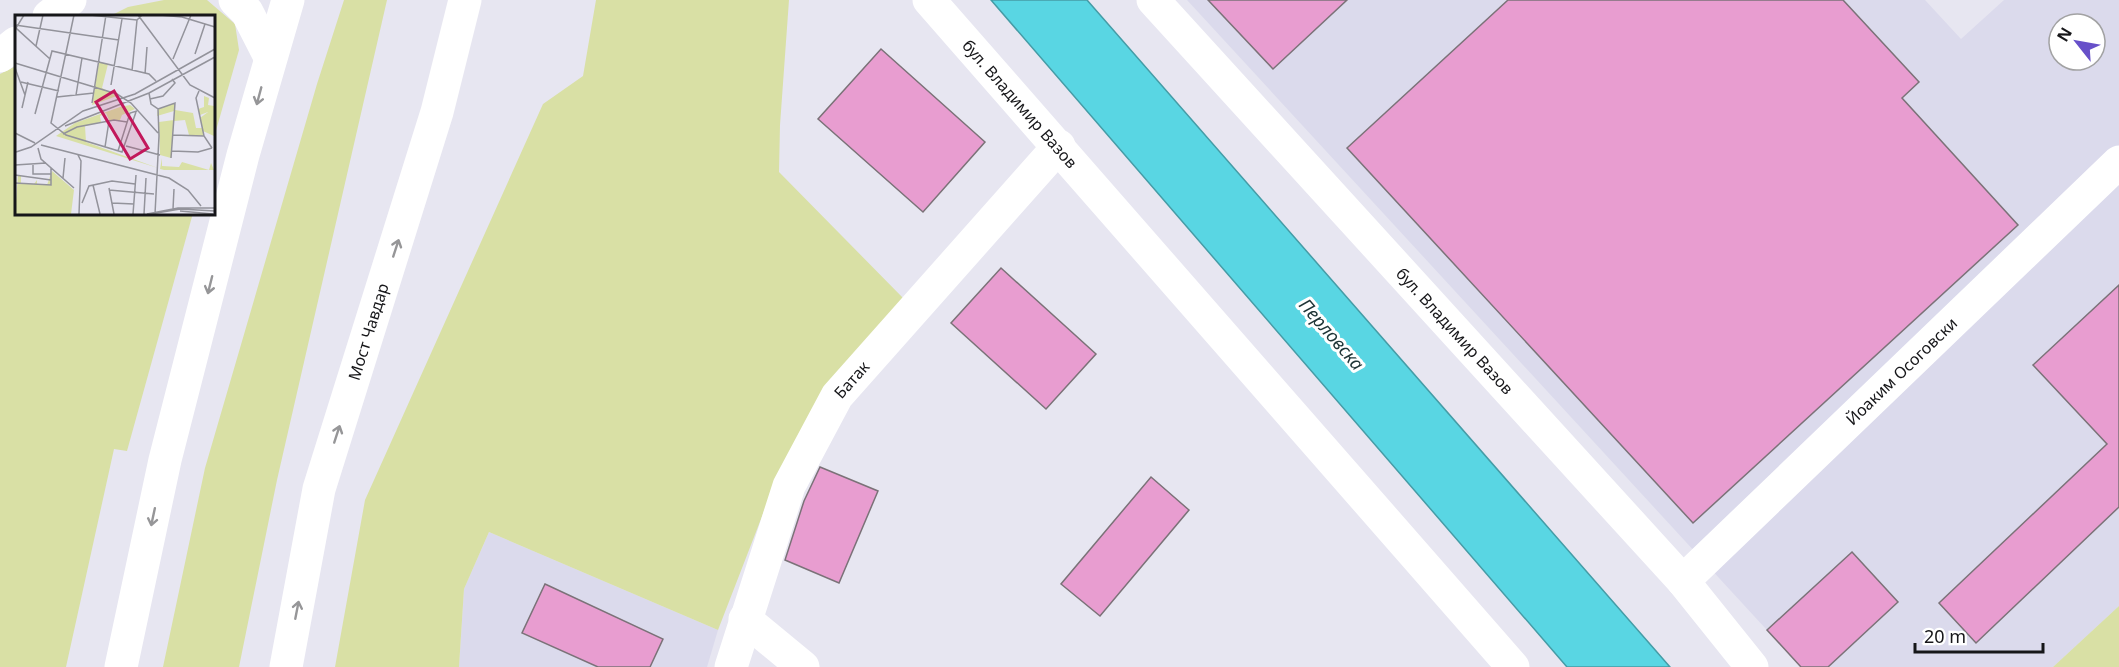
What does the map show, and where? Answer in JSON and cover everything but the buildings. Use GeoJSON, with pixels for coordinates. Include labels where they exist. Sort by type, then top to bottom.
{"type":"FeatureCollection","features":[{"type":"Feature","properties":{"kind":"street"},"geometry":{"type":"LineString","coordinates":[[50,15],[70,0]]}},
{"type":"Feature","properties":{"kind":"street"},"geometry":{"type":"LineString","coordinates":[[235,0],[247,12],[270,57]]}},
{"type":"Feature","properties":{"kind":"street"},"geometry":{"type":"LineString","coordinates":[[122,667],[165,460],[270,57],[288,0]]}},
{"type":"Feature","properties":{"kind":"street"},"geometry":{"type":"LineString","coordinates":[[445,0],[454,44]]}},
{"type":"Feature","properties":{"kind":"street","name":"Мост Чавдар"},"geometry":{"type":"LineString","coordinates":[[286,667],[319,489],[407,210],[465,0]]}},
{"type":"Feature","properties":{"kind":"street","name":"бул. Владимир Вазов"},"geometry":{"type":"LineString","coordinates":[[929,0],[1513,667]]}},
{"type":"Feature","properties":{"kind":"street","name":"бул. Владимир Вазов"},"geometry":{"type":"LineString","coordinates":[[1153,0],[1683,580],[1752,667]]}},
{"type":"Feature","properties":{"kind":"street"},"geometry":{"type":"LineString","coordinates":[[0,56],[15,44]]}},
{"type":"Feature","properties":{"kind":"street","name":"Батак"},"geometry":{"type":"LineString","coordinates":[[731,667],[789,486],[837,396],[1059,146]]}},
{"type":"Feature","properties":{"kind":"street","name":"Йоаким Осоговски"},"geometry":{"type":"LineString","coordinates":[[1683,580],[2119,162]]}},
{"type":"Feature","properties":{"kind":"street"},"geometry":{"type":"LineString","coordinates":[[746,619],[803,667]]}},
{"type":"Feature","properties":{"kind":"shaded area"},"geometry":{"type":"Polygon","coordinates":[[[1187,0],[1925,0],[1961,39],[2004,0],[2119,0],[2119,606],[2053,667],[1801,667],[1187,0]]]}},
{"type":"Feature","properties":{"kind":"shaded area"},"geometry":{"type":"Polygon","coordinates":[[[489,532],[718,630],[707,667],[459,667],[464,589],[489,532]]]}},
{"type":"Feature","properties":{"kind":"green space"},"geometry":{"type":"Polygon","coordinates":[[[164,0],[207,0],[235,24],[239,50],[214,138],[214,15],[112,15],[128,7],[164,0]]]}},
{"type":"Feature","properties":{"kind":"green space"},"geometry":{"type":"Polygon","coordinates":[[[344,0],[387,0],[277,480],[239,667],[163,667],[205,468],[317,84],[344,0]]]}},
{"type":"Feature","properties":{"kind":"green space"},"geometry":{"type":"Polygon","coordinates":[[[596,0],[789,0],[779,172],[905,300],[778,475],[718,630],[489,532],[464,589],[459,667],[335,667],[365,500],[543,104],[583,76],[596,0]]]}},
{"type":"Feature","properties":{"kind":"green space"},"geometry":{"type":"Polygon","coordinates":[[[15,66],[15,214],[193,214],[127,451],[114,449],[66,667],[0,667],[0,74],[15,66]]]}},
{"type":"Feature","properties":{"kind":"green space"},"geometry":{"type":"Polygon","coordinates":[[[2119,606],[2119,667],[2053,667],[2119,606]]]}},
{"type":"Feature","properties":{"kind":"water","name":"Перловска"},"geometry":{"type":"Polygon","coordinates":[[[991,0],[1087,0],[1670,667],[1567,667],[991,0]]]}}]}
